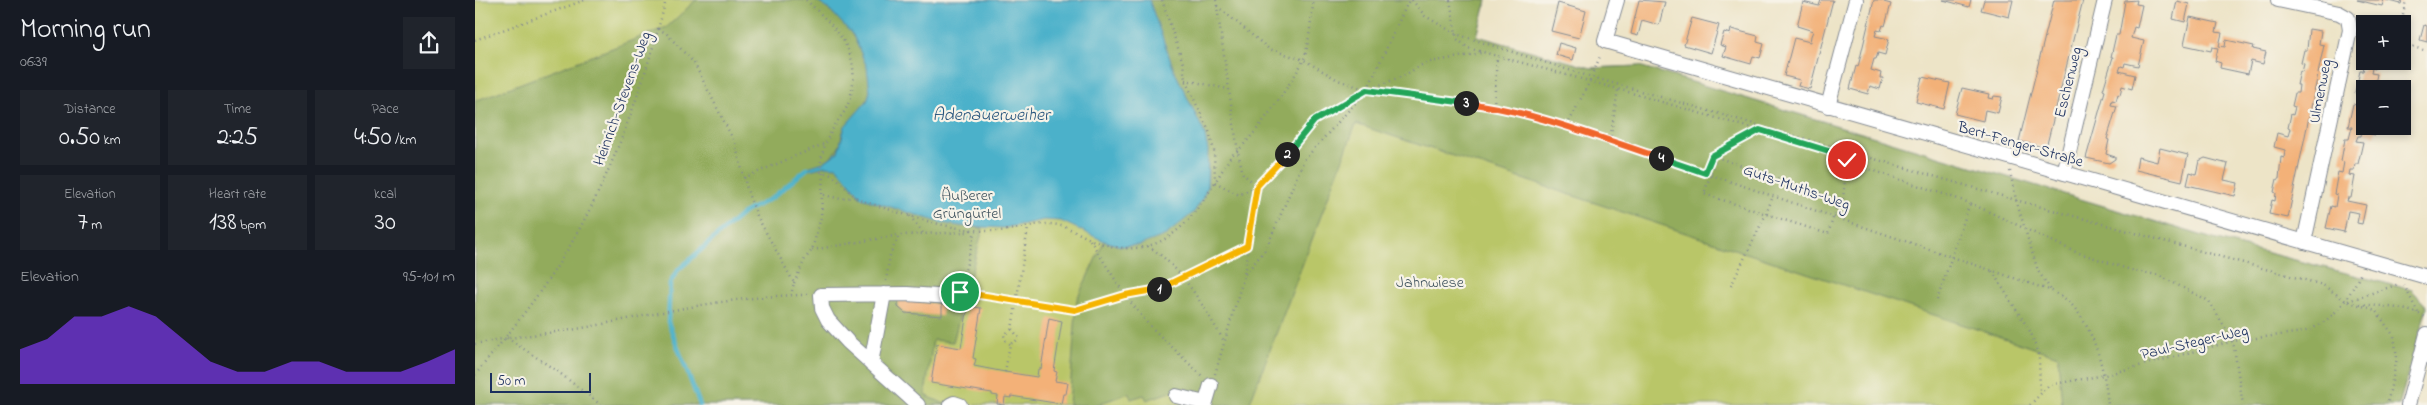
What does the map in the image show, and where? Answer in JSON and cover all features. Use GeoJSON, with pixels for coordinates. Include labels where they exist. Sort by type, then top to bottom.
{"type":"FeatureCollection","features":[{"type":"Feature","properties":{"kind":"street"},"geometry":{"type":"LineString","coordinates":[[1605,41],[1617,0]]}},
{"type":"Feature","properties":{"kind":"street"},"geometry":{"type":"LineString","coordinates":[[1828,106],[1856,0]]}},
{"type":"Feature","properties":{"kind":"street","name":"Eschenweg"},"geometry":{"type":"LineString","coordinates":[[2063,173],[2105,0]]}},
{"type":"Feature","properties":{"kind":"street","name":"Ulmenweg"},"geometry":{"type":"LineString","coordinates":[[2278,0],[2339,13],[2348,18],[2349,30],[2304,242]]}},
{"type":"Feature","properties":{"kind":"street","name":"Bert-Fenger-Straße"},"geometry":{"type":"LineString","coordinates":[[1605,41],[2427,277]]}},
{"type":"Feature","properties":{"kind":"street"},"geometry":{"type":"LineString","coordinates":[[917,405],[847,342],[828,320],[822,308],[821,295],[884,294],[951,297],[964,292]]}},
{"type":"Feature","properties":{"kind":"street"},"geometry":{"type":"LineString","coordinates":[[871,363],[884,294]]}},
{"type":"Feature","properties":{"kind":"street"},"geometry":{"type":"LineString","coordinates":[[2408,405],[2427,334]]}},
{"type":"Feature","properties":{"kind":"street"},"geometry":{"type":"LineString","coordinates":[[1176,396],[1205,404],[1213,380]]}},
{"type":"Feature","properties":{"kind":"street"},"geometry":{"type":"LineString","coordinates":[[951,405],[955,403],[960,405]]}},
{"type":"Feature","properties":{"kind":"path"},"geometry":{"type":"LineString","coordinates":[[475,40],[585,0]]}},
{"type":"Feature","properties":{"kind":"path","name":"Heinrich-Stevens-Weg"},"geometry":{"type":"LineString","coordinates":[[475,375],[530,307],[575,236],[619,144],[658,29],[665,0]]}},
{"type":"Feature","properties":{"kind":"path"},"geometry":{"type":"LineString","coordinates":[[791,295],[794,283],[805,259],[812,250],[821,217],[824,195],[820,158],[835,124],[846,110],[854,71],[852,55],[844,39],[806,0]]}},
{"type":"Feature","properties":{"kind":"path"},"geometry":{"type":"LineString","coordinates":[[1162,0],[1183,63],[1185,80],[1209,131],[1214,151],[1215,182]]}},
{"type":"Feature","properties":{"kind":"path","name":"Guts-Muths-Weg"},"geometry":{"type":"LineString","coordinates":[[1212,0],[1269,49],[1303,60],[1338,80],[1367,90],[1494,106],[1567,126],[2052,291],[2071,302],[2085,322],[2105,375],[2108,405]]}},
{"type":"Feature","properties":{"kind":"path"},"geometry":{"type":"LineString","coordinates":[[1216,0],[1237,152],[1243,174],[1257,186]]}},
{"type":"Feature","properties":{"kind":"path"},"geometry":{"type":"LineString","coordinates":[[824,195],[841,198],[855,197],[910,216],[973,230],[1012,231],[1051,224],[1089,239],[1124,249],[1148,246],[1167,237],[1195,215],[1231,156],[1237,152],[1267,116],[1303,60],[1314,0]]}},
{"type":"Feature","properties":{"kind":"path"},"geometry":{"type":"LineString","coordinates":[[1244,276],[1266,249],[1304,160],[1367,90],[1410,0],[1425,16],[1456,34],[1592,77],[2016,200],[2323,285],[2346,301],[2375,310],[2394,336],[2397,358],[2387,405]]}},
{"type":"Feature","properties":{"kind":"path"},"geometry":{"type":"LineString","coordinates":[[1450,0],[1457,39],[1468,48],[1590,81],[1832,152],[1847,160],[1970,203],[2073,251],[2131,270],[2158,275],[2209,300],[2233,340],[2243,405]]}},
{"type":"Feature","properties":{"kind":"path"},"geometry":{"type":"LineString","coordinates":[[2403,15],[2406,0]]}},
{"type":"Feature","properties":{"kind":"path"},"geometry":{"type":"LineString","coordinates":[[658,29],[666,33],[694,63],[735,143],[749,196],[758,218],[794,283]]}},
{"type":"Feature","properties":{"kind":"path"},"geometry":{"type":"LineString","coordinates":[[1567,126],[1592,77],[1605,41]]}},
{"type":"Feature","properties":{"kind":"path"},"geometry":{"type":"LineString","coordinates":[[2411,46],[2427,50]]}},
{"type":"Feature","properties":{"kind":"path"},"geometry":{"type":"LineString","coordinates":[[1215,182],[1239,195],[1257,186],[1275,168],[1314,121],[1367,90],[1403,76],[1425,63],[1482,52]]}},
{"type":"Feature","properties":{"kind":"path"},"geometry":{"type":"LineString","coordinates":[[1494,106],[1497,56]]}},
{"type":"Feature","properties":{"kind":"path"},"geometry":{"type":"LineString","coordinates":[[1185,80],[1229,89]]}},
{"type":"Feature","properties":{"kind":"path"},"geometry":{"type":"LineString","coordinates":[[1610,142],[1618,89]]}},
{"type":"Feature","properties":{"kind":"path"},"geometry":{"type":"LineString","coordinates":[[1705,173],[1712,156],[1760,130]]}},
{"type":"Feature","properties":{"kind":"path"},"geometry":{"type":"LineString","coordinates":[[744,178],[827,143]]}},
{"type":"Feature","properties":{"kind":"path"},"geometry":{"type":"LineString","coordinates":[[1716,157],[1839,199],[1828,234],[1766,214],[1704,194],[1716,157]]}},
{"type":"Feature","properties":{"kind":"path"},"geometry":{"type":"LineString","coordinates":[[2007,157],[2016,200],[2038,271],[2052,291]]}},
{"type":"Feature","properties":{"kind":"path"},"geometry":{"type":"LineString","coordinates":[[1841,219],[1847,160]]}},
{"type":"Feature","properties":{"kind":"path"},"geometry":{"type":"LineString","coordinates":[[822,172],[836,176],[855,197]]}},
{"type":"Feature","properties":{"kind":"path"},"geometry":{"type":"LineString","coordinates":[[1089,239],[1125,295],[1148,324],[1213,380],[1244,276],[1257,186]]}},
{"type":"Feature","properties":{"kind":"path"},"geometry":{"type":"LineString","coordinates":[[1731,286],[1773,196]]}},
{"type":"Feature","properties":{"kind":"path"},"geometry":{"type":"LineString","coordinates":[[1937,300],[1970,203]]}},
{"type":"Feature","properties":{"kind":"path"},"geometry":{"type":"LineString","coordinates":[[910,216],[923,233]]}},
{"type":"Feature","properties":{"kind":"path"},"geometry":{"type":"LineString","coordinates":[[1010,344],[1005,340],[1004,335],[1012,329],[1027,228]]}},
{"type":"Feature","properties":{"kind":"path"},"geometry":{"type":"LineString","coordinates":[[973,230],[964,292],[1075,310],[1125,295],[1155,290],[1184,278],[1247,246]]}},
{"type":"Feature","properties":{"kind":"path"},"geometry":{"type":"LineString","coordinates":[[812,250],[899,235],[968,232],[973,230]]}},
{"type":"Feature","properties":{"kind":"path"},"geometry":{"type":"LineString","coordinates":[[884,294],[890,255],[899,235]]}},
{"type":"Feature","properties":{"kind":"path"},"geometry":{"type":"LineString","coordinates":[[1148,246],[1167,257],[1184,278],[1224,341]]}},
{"type":"Feature","properties":{"kind":"path","name":"Paul-Steger-Weg"},"geometry":{"type":"LineString","coordinates":[[2030,405],[2040,392],[2049,385],[2105,375],[2233,340],[2314,329],[2326,322],[2346,301],[2367,260]]}},
{"type":"Feature","properties":{"kind":"path"},"geometry":{"type":"LineString","coordinates":[[1991,270],[2031,333],[2039,357],[2040,392]]}},
{"type":"Feature","properties":{"kind":"path"},"geometry":{"type":"LineString","coordinates":[[2346,301],[2403,283],[2418,313]]}},
{"type":"Feature","properties":{"kind":"path"},"geometry":{"type":"LineString","coordinates":[[475,344],[584,327],[663,312],[791,295],[821,295]]}},
{"type":"Feature","properties":{"kind":"path"},"geometry":{"type":"LineString","coordinates":[[2346,301],[2418,313],[2427,318]]}},
{"type":"Feature","properties":{"kind":"path"},"geometry":{"type":"LineString","coordinates":[[1010,344],[1019,338],[1012,329]]}},
{"type":"Feature","properties":{"kind":"path"},"geometry":{"type":"LineString","coordinates":[[506,338],[557,371],[601,405]]}},
{"type":"Feature","properties":{"kind":"path"},"geometry":{"type":"LineString","coordinates":[[1005,372],[1010,344]]}},
{"type":"Feature","properties":{"kind":"green space","name":"Äußerer Grüngürtel"},"geometry":{"type":"Polygon","coordinates":[[[475,0],[1487,0],[1477,36],[1591,68],[1639,66],[2213,239],[2412,290],[2427,307],[2399,405],[475,405],[475,0]]]}},
{"type":"Feature","properties":{"kind":"green space"},"geometry":{"type":"Polygon","coordinates":[[[696,0],[815,0],[829,10],[854,37],[868,69],[870,89],[864,106],[849,122],[844,131],[839,147],[824,162],[837,167],[862,198],[960,226],[983,228],[953,342],[933,340],[925,395],[947,405],[475,405],[475,101],[667,27],[696,0]]]}},
{"type":"Feature","properties":{"kind":"green space"},"geometry":{"type":"Polygon","coordinates":[[[1149,0],[1487,0],[1477,36],[1591,68],[1639,66],[2213,239],[2412,290],[2427,307],[2399,405],[2062,405],[2058,356],[1356,124],[1249,405],[1187,405],[1191,392],[1175,390],[1147,400],[1144,395],[1131,399],[1129,393],[1101,403],[1102,405],[1069,405],[1077,299],[1104,241],[1121,246],[1140,245],[1207,188],[1207,154],[1200,127],[1171,63],[1149,0]]]}},
{"type":"Feature","properties":{"kind":"water","name":"Adenauerweiher"},"geometry":{"type":"Polygon","coordinates":[[[815,0],[1149,0],[1174,70],[1204,132],[1208,150],[1207,188],[1201,201],[1194,212],[1166,235],[1140,245],[1121,246],[1104,241],[1061,221],[1044,220],[1004,228],[960,226],[942,223],[862,198],[837,167],[825,166],[809,170],[808,167],[824,162],[838,152],[845,126],[867,101],[870,91],[867,67],[853,35],[831,11],[815,0]]]}},
{"type":"Feature","properties":{"kind":"building"},"geometry":{"type":"Polygon","coordinates":[[[1639,0],[1665,2],[1659,25],[1642,20],[1638,36],[1631,34],[1639,0]]]}},
{"type":"Feature","properties":{"kind":"building"},"geometry":{"type":"Polygon","coordinates":[[[1821,0],[1833,0],[1810,89],[1798,86],[1800,80],[1784,76],[1794,38],[1810,42],[1813,31],[1797,26],[1803,2],[1819,6],[1821,0]]]}},
{"type":"Feature","properties":{"kind":"building"},"geometry":{"type":"Polygon","coordinates":[[[1874,0],[1885,0],[1884,2],[1891,4],[1885,26],[1883,25],[1881,31],[1877,30],[1875,36],[1889,39],[1885,55],[1878,53],[1871,70],[1881,73],[1880,78],[1883,78],[1880,89],[1870,86],[1868,94],[1850,89],[1856,66],[1858,67],[1874,0]]]}},
{"type":"Feature","properties":{"kind":"building"},"geometry":{"type":"Polygon","coordinates":[[[1943,0],[1971,0],[1969,7],[1943,0]]]}},
{"type":"Feature","properties":{"kind":"building"},"geometry":{"type":"Polygon","coordinates":[[[1984,0],[2013,0],[2009,17],[1981,10],[1984,0]]]}},
{"type":"Feature","properties":{"kind":"building"},"geometry":{"type":"Polygon","coordinates":[[[2054,0],[2083,0],[2046,148],[2019,141],[2054,0]]]}},
{"type":"Feature","properties":{"kind":"building"},"geometry":{"type":"Polygon","coordinates":[[[2137,0],[2136,4],[2142,5],[2137,28],[2134,27],[2131,38],[2144,41],[2138,66],[2125,63],[2124,67],[2121,66],[2119,71],[2135,75],[2132,89],[2122,86],[2116,101],[2112,100],[2111,105],[2117,106],[2107,139],[2109,140],[2106,154],[2115,157],[2115,159],[2109,163],[2086,158],[2105,91],[2103,90],[2113,57],[2111,57],[2116,35],[2119,35],[2125,1],[2137,0]]]}},
{"type":"Feature","properties":{"kind":"building"},"geometry":{"type":"Polygon","coordinates":[[[2357,0],[2384,0],[2382,6],[2357,0]]]}},
{"type":"Feature","properties":{"kind":"building"},"geometry":{"type":"Polygon","coordinates":[[[2386,0],[2402,0],[2401,4],[2386,0]]]}},
{"type":"Feature","properties":{"kind":"building"},"geometry":{"type":"Polygon","coordinates":[[[2177,1],[2189,4],[2185,22],[2173,19],[2177,1]]]}},
{"type":"Feature","properties":{"kind":"building"},"geometry":{"type":"Polygon","coordinates":[[[1558,3],[1586,11],[1579,38],[1551,31],[1558,3]]]}},
{"type":"Feature","properties":{"kind":"building"},"geometry":{"type":"Polygon","coordinates":[[[2190,17],[2218,23],[2216,32],[2222,33],[2219,46],[2225,47],[2226,40],[2254,46],[2253,49],[2266,52],[2263,64],[2251,61],[2248,74],[2220,68],[2221,63],[2215,61],[2218,48],[2212,47],[2211,51],[2184,45],[2190,17]]]}},
{"type":"Feature","properties":{"kind":"building"},"geometry":{"type":"Polygon","coordinates":[[[1692,18],[1719,25],[1711,53],[1684,45],[1692,18]]]}},
{"type":"Feature","properties":{"kind":"building"},"geometry":{"type":"Polygon","coordinates":[[[2424,25],[2427,26],[2427,42],[2420,40],[2424,25]]]}},
{"type":"Feature","properties":{"kind":"building"},"geometry":{"type":"Polygon","coordinates":[[[1731,29],[1758,36],[1757,42],[1764,44],[1760,58],[1753,56],[1751,64],[1723,56],[1726,47],[1720,45],[1724,32],[1730,34],[1731,29]]]}},
{"type":"Feature","properties":{"kind":"building"},"geometry":{"type":"Polygon","coordinates":[[[2309,29],[2321,31],[2319,44],[2324,45],[2288,218],[2269,214],[2272,200],[2275,201],[2276,193],[2274,192],[2277,179],[2279,179],[2281,157],[2284,158],[2285,150],[2274,147],[2277,133],[2288,136],[2291,114],[2293,115],[2295,107],[2292,106],[2295,93],[2298,93],[2299,85],[2297,85],[2300,71],[2302,72],[2304,64],[2301,63],[2304,50],[2307,50],[2309,29]]]}},
{"type":"Feature","properties":{"kind":"building"},"geometry":{"type":"Polygon","coordinates":[[[1559,43],[1576,48],[1573,60],[1556,55],[1559,43]]]}},
{"type":"Feature","properties":{"kind":"building"},"geometry":{"type":"Polygon","coordinates":[[[2372,70],[2371,73],[2377,74],[2376,80],[2358,80],[2360,71],[2372,70]]]}},
{"type":"Feature","properties":{"kind":"building"},"geometry":{"type":"Polygon","coordinates":[[[1922,77],[1950,83],[1944,109],[1916,102],[1922,77]]]}},
{"type":"Feature","properties":{"kind":"building"},"geometry":{"type":"Polygon","coordinates":[[[1962,88],[1989,94],[1988,98],[1993,99],[1994,96],[2002,97],[1998,113],[1985,110],[1983,121],[1955,114],[1962,88]]]}},
{"type":"Feature","properties":{"kind":"building"},"geometry":{"type":"Polygon","coordinates":[[[2353,104],[2356,105],[2356,135],[2361,135],[2358,136],[2356,141],[2363,142],[2358,164],[2355,164],[2354,170],[2350,170],[2349,175],[2355,176],[2351,198],[2348,198],[2347,201],[2366,205],[2362,224],[2357,223],[2359,213],[2348,211],[2344,232],[2326,228],[2331,206],[2335,207],[2337,195],[2334,194],[2338,172],[2342,173],[2344,162],[2341,161],[2345,139],[2349,139],[2352,127],[2348,127],[2353,104]]]}},
{"type":"Feature","properties":{"kind":"building"},"geometry":{"type":"Polygon","coordinates":[[[2160,148],[2188,155],[2182,181],[2136,170],[2138,157],[2157,162],[2160,148]]]}},
{"type":"Feature","properties":{"kind":"building"},"geometry":{"type":"Polygon","coordinates":[[[2205,158],[2228,164],[2224,180],[2238,183],[2235,196],[2187,185],[2190,172],[2196,174],[2199,161],[2205,158]]]}},
{"type":"Feature","properties":{"kind":"building"},"geometry":{"type":"Polygon","coordinates":[[[898,300],[942,304],[942,316],[905,313],[898,307],[898,300]]]}},
{"type":"Feature","properties":{"kind":"building"},"geometry":{"type":"Polygon","coordinates":[[[968,306],[981,308],[973,358],[976,359],[974,366],[1005,372],[1037,377],[1038,369],[1041,369],[1049,318],[1062,321],[1054,371],[1057,372],[1055,381],[1068,383],[1066,394],[1063,394],[1061,404],[1011,396],[1011,398],[1005,397],[1004,405],[997,404],[998,396],[992,395],[992,393],[931,383],[937,344],[961,348],[968,306]]]}},
{"type":"Feature","properties":{"kind":"waterway"},"geometry":{"type":"LineString","coordinates":[[700,405],[668,322],[670,283],[678,270],[743,213],[772,198],[808,168]]}},
{"type":"Feature","properties":{"kind":"route"},"geometry":{"type":"LineString","coordinates":[[960,292],[1075,310],[1125,295],[1155,290],[1184,278],[1247,246],[1257,186],[1269,176],[1314,121],[1367,90],[1494,106],[1567,126],[1705,173],[1712,156],[1760,130],[1832,152],[1847,160]]}},
{"type":"Feature","properties":{"kind":"park label","name":"Jahnwiese"},"geometry":{"type":"Point","coordinates":[1430,281]}}]}
